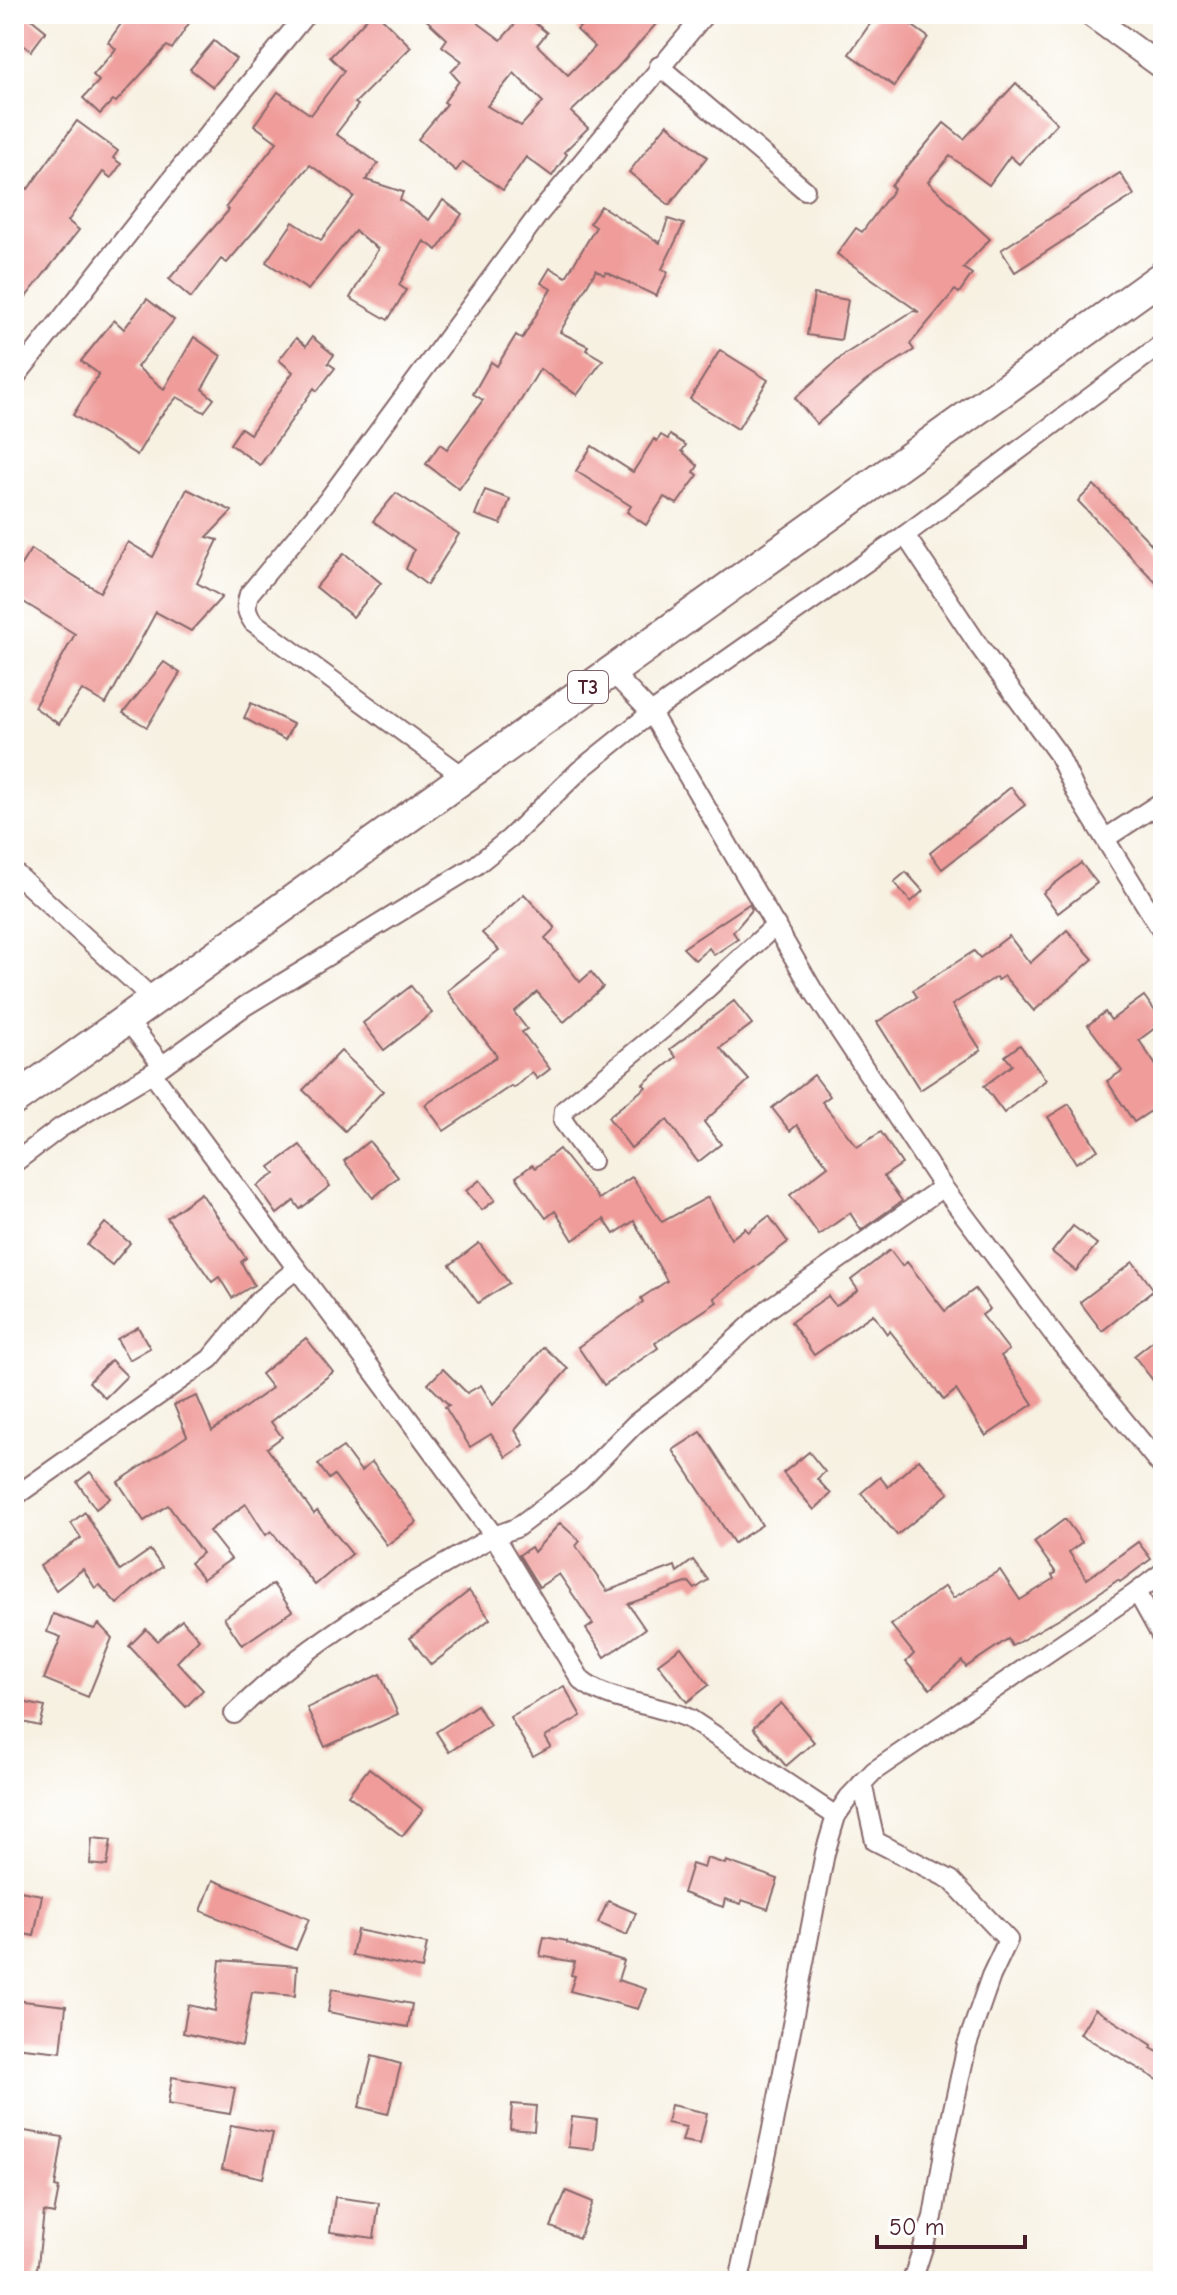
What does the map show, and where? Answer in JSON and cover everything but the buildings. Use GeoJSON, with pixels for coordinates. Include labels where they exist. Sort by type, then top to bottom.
{"type":"FeatureCollection","features":[{"type":"Feature","properties":{"kind":"highway","name":"T3"},"geometry":{"type":"LineString","coordinates":[[14,1100],[1163,276]]}},
{"type":"Feature","properties":{"kind":"street"},"geometry":{"type":"LineString","coordinates":[[14,379],[306,14]]}},
{"type":"Feature","properties":{"kind":"street"},"geometry":{"type":"LineString","coordinates":[[463,776],[253,622],[247,613],[249,594],[327,501],[538,215],[705,14]]}},
{"type":"Feature","properties":{"kind":"street"},"geometry":{"type":"LineString","coordinates":[[1089,14],[1163,68]]}},
{"type":"Feature","properties":{"kind":"street"},"geometry":{"type":"LineString","coordinates":[[659,66],[805,190]]}},
{"type":"Feature","properties":{"kind":"street"},"geometry":{"type":"LineString","coordinates":[[14,1163],[60,1128],[157,1069],[245,1006],[475,866],[510,838],[580,770],[651,713],[905,535],[1163,343]]}},
{"type":"Feature","properties":{"kind":"street"},"geometry":{"type":"LineString","coordinates":[[905,535],[979,646],[1044,732],[1076,792],[1163,933]]}},
{"type":"Feature","properties":{"kind":"street"},"geometry":{"type":"LineString","coordinates":[[610,670],[651,713],[814,992],[943,1187],[1058,1340],[1163,1468]]}},
{"type":"Feature","properties":{"kind":"street"},"geometry":{"type":"LineString","coordinates":[[1106,838],[1163,801]]}},
{"type":"Feature","properties":{"kind":"street"},"geometry":{"type":"LineString","coordinates":[[14,872],[154,1000]]}},
{"type":"Feature","properties":{"kind":"street"},"geometry":{"type":"LineString","coordinates":[[592,1161],[563,1121],[564,1110],[664,1028],[776,925]]}},
{"type":"Feature","properties":{"kind":"street"},"geometry":{"type":"LineString","coordinates":[[127,1020],[157,1069],[295,1270],[394,1396],[494,1536],[581,1680],[591,1689],[690,1719],[836,1816]]}},
{"type":"Feature","properties":{"kind":"street"},"geometry":{"type":"LineString","coordinates":[[234,1714],[269,1679],[395,1592],[494,1536],[516,1528],[570,1487],[635,1424],[689,1382],[768,1309],[943,1187]]}},
{"type":"Feature","properties":{"kind":"street"},"geometry":{"type":"LineString","coordinates":[[14,1497],[210,1359],[259,1300],[295,1270]]}},
{"type":"Feature","properties":{"kind":"street"},"geometry":{"type":"LineString","coordinates":[[739,2281],[771,2134],[825,1853],[836,1816],[874,1771],[1163,1572]]}},
{"type":"Feature","properties":{"kind":"street"},"geometry":{"type":"LineString","coordinates":[[1137,1592],[1163,1639]]}},
{"type":"Feature","properties":{"kind":"street"},"geometry":{"type":"LineString","coordinates":[[862,1783],[875,1841],[951,1880],[1008,1940],[991,1976],[967,2045],[933,2217],[912,2281]]}}]}
